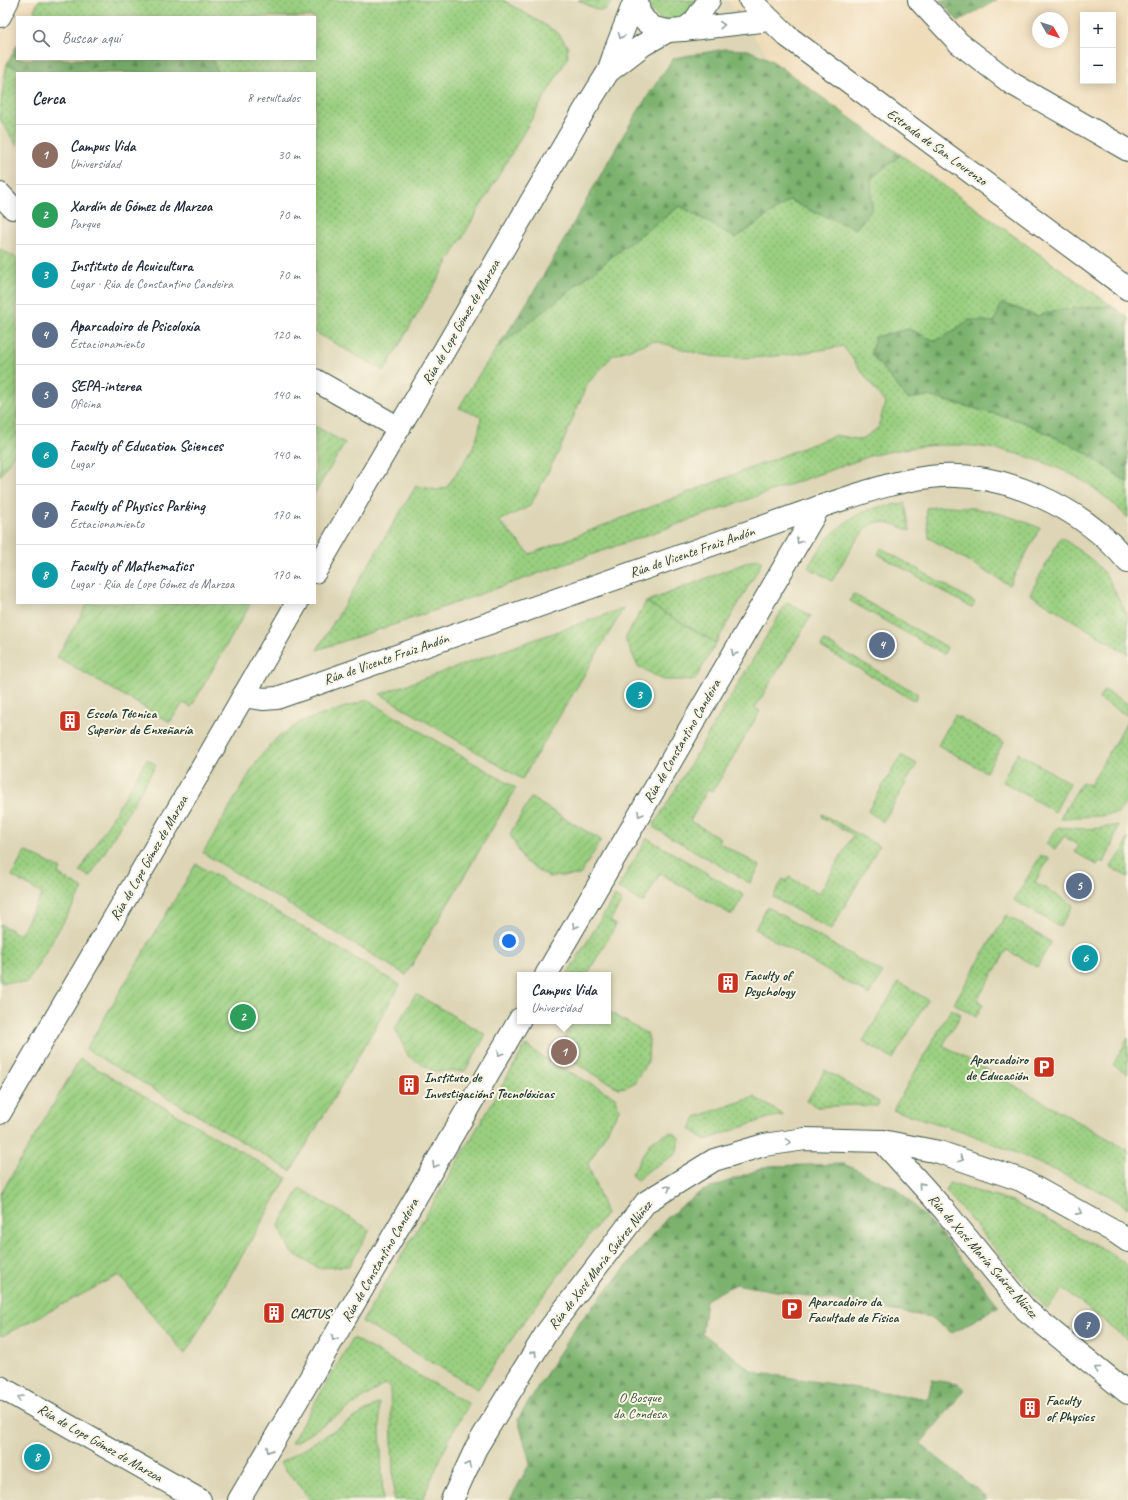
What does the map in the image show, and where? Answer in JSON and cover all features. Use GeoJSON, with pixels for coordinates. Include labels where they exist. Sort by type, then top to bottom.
{"type":"FeatureCollection","features":[{"type":"Feature","properties":{"kind":"street"},"geometry":{"type":"LineString","coordinates":[[0,16],[8,0]]}},
{"type":"Feature","properties":{"kind":"street","name":"Rúa de Lope Gómez de Marzoa"},"geometry":{"type":"LineString","coordinates":[[636,0],[639,12],[645,21],[654,28],[676,30],[770,20]]}},
{"type":"Feature","properties":{"kind":"street","name":"Rúa de Lope Gómez de Marzoa"},"geometry":{"type":"LineString","coordinates":[[316,570],[585,108],[608,72],[616,46],[636,0]]}},
{"type":"Feature","properties":{"kind":"street","name":"Rúa de Lope Gómez de Marzoa"},"geometry":{"type":"LineString","coordinates":[[608,72],[643,45],[694,22],[709,0]]}},
{"type":"Feature","properties":{"kind":"street","name":"Estrada de San Lourenzo"},"geometry":{"type":"LineString","coordinates":[[750,0],[787,36],[1128,289]]}},
{"type":"Feature","properties":{"kind":"street"},"geometry":{"type":"LineString","coordinates":[[919,0],[959,43],[1011,84],[1128,150]]}},
{"type":"Feature","properties":{"kind":"street"},"geometry":{"type":"LineString","coordinates":[[316,381],[399,428]]}},
{"type":"Feature","properties":{"kind":"street","name":"Rúa de Vicente Fraiz Andón"},"geometry":{"type":"LineString","coordinates":[[243,696],[264,700],[277,698],[819,507],[915,479],[960,476],[990,480],[1046,499],[1086,522],[1104,536],[1128,562]]}},
{"type":"Feature","properties":{"kind":"street","name":"Rúa de Constantino Candeira"},"geometry":{"type":"LineString","coordinates":[[548,972],[819,507]]}},
{"type":"Feature","properties":{"kind":"street","name":"Rúa de Lope Gómez de Marzoa"},"geometry":{"type":"LineString","coordinates":[[0,1113],[296,604]]}},
{"type":"Feature","properties":{"kind":"street","name":"Rúa de Constantino Candeira"},"geometry":{"type":"LineString","coordinates":[[239,1500],[517,1024]]}},
{"type":"Feature","properties":{"kind":"street","name":"Rúa de Xosé María Suárez Núñez"},"geometry":{"type":"LineString","coordinates":[[452,1500],[476,1448],[547,1332],[646,1202],[714,1160],[764,1145],[805,1139],[882,1141],[939,1152],[1021,1180],[1115,1232],[1128,1241]]}},
{"type":"Feature","properties":{"kind":"street","name":"Rúa de Xosé María Suárez Núñez"},"geometry":{"type":"LineString","coordinates":[[882,1141],[945,1211],[1026,1310],[1128,1393]]}},
{"type":"Feature","properties":{"kind":"street","name":"Rúa de Lope Gómez de Marzoa"},"geometry":{"type":"LineString","coordinates":[[0,1387],[200,1500]]}},
{"type":"Feature","properties":{"kind":"shaded area"},"geometry":{"type":"Polygon","coordinates":[[[39,0],[727,0],[771,60],[1128,318],[1128,1500],[0,1500],[0,78],[16,47],[16,60],[316,60],[316,16],[31,16],[39,0]]]}},
{"type":"Feature","properties":{"kind":"green space"},"geometry":{"type":"Polygon","coordinates":[[[39,0],[503,0],[558,33],[567,45],[568,57],[384,371],[316,333],[316,72],[218,72],[212,60],[316,60],[316,16],[39,16],[34,10],[39,0]]]}},
{"type":"Feature","properties":{"kind":"green space"},"geometry":{"type":"Polygon","coordinates":[[[578,0],[613,0],[610,6],[606,9],[597,10],[578,0]]]}},
{"type":"Feature","properties":{"kind":"green space"},"geometry":{"type":"Polygon","coordinates":[[[648,0],[697,0],[694,9],[679,21],[668,22],[659,19],[652,11],[648,0]]]}},
{"type":"Feature","properties":{"kind":"green space"},"geometry":{"type":"Polygon","coordinates":[[[940,0],[997,0],[958,21],[940,0]]]}},
{"type":"Feature","properties":{"kind":"green space"},"geometry":{"type":"Polygon","coordinates":[[[16,47],[16,60],[212,60],[218,72],[27,72],[7,64],[16,47]]]}},
{"type":"Feature","properties":{"kind":"green space"},"geometry":{"type":"Polygon","coordinates":[[[725,49],[748,50],[771,60],[901,155],[871,178],[872,208],[856,229],[809,210],[790,200],[736,238],[680,206],[627,245],[497,348],[543,276],[624,134],[674,58],[725,49]]]}},
{"type":"Feature","properties":{"kind":"green space"},"geometry":{"type":"Polygon","coordinates":[[[7,64],[27,72],[16,72],[16,144],[0,119],[0,108],[7,64]]]}},
{"type":"Feature","properties":{"kind":"green space"},"geometry":{"type":"Polygon","coordinates":[[[901,155],[1112,306],[1061,309],[1037,316],[1014,307],[995,322],[969,320],[947,335],[935,341],[909,329],[875,337],[871,354],[908,399],[928,396],[1021,421],[1084,451],[1128,483],[1128,518],[1091,486],[1078,478],[1046,463],[997,449],[963,445],[937,445],[909,448],[873,455],[393,625],[317,650],[416,486],[438,490],[447,487],[471,452],[479,431],[481,417],[459,408],[474,382],[497,348],[627,245],[680,206],[736,238],[790,200],[809,210],[856,229],[872,208],[871,178],[901,155]],[[654,341],[613,355],[587,384],[561,447],[530,506],[499,521],[530,554],[836,435],[861,440],[878,428],[885,403],[843,346],[794,354],[744,358],[705,355],[654,341]]]}},
{"type":"Feature","properties":{"kind":"green space"},"geometry":{"type":"Polygon","coordinates":[[[0,249],[16,257],[16,451],[0,476],[0,249]]]}},
{"type":"Feature","properties":{"kind":"green space"},"geometry":{"type":"Polygon","coordinates":[[[1002,303],[1037,316],[1061,309],[1112,306],[1128,318],[1128,483],[1084,451],[1021,421],[928,396],[908,399],[871,354],[875,337],[909,329],[935,341],[947,335],[969,320],[994,322],[1002,303]]]}},
{"type":"Feature","properties":{"kind":"green space"},"geometry":{"type":"Polygon","coordinates":[[[316,427],[345,443],[316,491],[316,427]]]}},
{"type":"Feature","properties":{"kind":"green space"},"geometry":{"type":"Polygon","coordinates":[[[905,503],[910,531],[897,525],[883,522],[874,523],[869,526],[857,540],[832,581],[808,567],[820,548],[834,532],[851,519],[871,509],[905,503]]]}},
{"type":"Feature","properties":{"kind":"green space"},"geometry":{"type":"Polygon","coordinates":[[[948,506],[995,512],[1040,528],[1009,585],[929,538],[926,508],[948,506]]]}},
{"type":"Feature","properties":{"kind":"green space"},"geometry":{"type":"Polygon","coordinates":[[[1061,537],[1092,560],[1106,574],[1128,617],[1128,654],[1030,594],[1061,537]]]}},
{"type":"Feature","properties":{"kind":"green space"},"geometry":{"type":"Polygon","coordinates":[[[881,548],[975,602],[972,608],[878,554],[881,548]]]}},
{"type":"Feature","properties":{"kind":"green space"},"geometry":{"type":"Polygon","coordinates":[[[758,558],[761,560],[761,564],[716,643],[646,602],[758,558]]]}},
{"type":"Feature","properties":{"kind":"green space"},"geometry":{"type":"Polygon","coordinates":[[[853,594],[947,647],[944,654],[850,601],[853,594]]]}},
{"type":"Feature","properties":{"kind":"green space"},"geometry":{"type":"Polygon","coordinates":[[[646,602],[716,643],[695,680],[663,680],[638,666],[625,639],[646,602]]]}},
{"type":"Feature","properties":{"kind":"green space"},"geometry":{"type":"Polygon","coordinates":[[[787,602],[811,616],[755,708],[760,711],[713,791],[708,789],[690,821],[720,838],[718,842],[760,866],[750,883],[653,827],[787,602]]]}},
{"type":"Feature","properties":{"kind":"green space"},"geometry":{"type":"Polygon","coordinates":[[[87,604],[250,604],[191,707],[183,703],[170,722],[57,657],[87,604]]]}},
{"type":"Feature","properties":{"kind":"green space"},"geometry":{"type":"Polygon","coordinates":[[[624,608],[522,779],[380,694],[624,608]]]}},
{"type":"Feature","properties":{"kind":"green space"},"geometry":{"type":"Polygon","coordinates":[[[824,641],[918,694],[915,701],[821,647],[824,641]]]}},
{"type":"Feature","properties":{"kind":"green space"},"geometry":{"type":"Polygon","coordinates":[[[1104,690],[1128,704],[1128,716],[1099,699],[1104,690]]]}},
{"type":"Feature","properties":{"kind":"green space"},"geometry":{"type":"Polygon","coordinates":[[[367,700],[516,788],[406,975],[203,853],[258,759],[277,738],[301,722],[367,700]]]}},
{"type":"Feature","properties":{"kind":"green space"},"geometry":{"type":"Polygon","coordinates":[[[955,715],[1004,742],[986,772],[938,745],[955,715]]]}},
{"type":"Feature","properties":{"kind":"green space"},"geometry":{"type":"Polygon","coordinates":[[[1128,720],[1128,800],[1118,813],[1100,816],[1060,818],[1082,782],[1090,785],[1128,720]]]}},
{"type":"Feature","properties":{"kind":"green space"},"geometry":{"type":"Polygon","coordinates":[[[1018,753],[1070,783],[1055,812],[1002,781],[1018,753]]]}},
{"type":"Feature","properties":{"kind":"green space"},"geometry":{"type":"Polygon","coordinates":[[[901,755],[917,764],[883,822],[868,811],[901,755]]]}},
{"type":"Feature","properties":{"kind":"green space"},"geometry":{"type":"Polygon","coordinates":[[[147,759],[156,765],[90,877],[80,871],[147,759]]]}},
{"type":"Feature","properties":{"kind":"green space"},"geometry":{"type":"Polygon","coordinates":[[[531,798],[601,840],[580,875],[549,877],[524,861],[510,834],[531,798]]]}},
{"type":"Feature","properties":{"kind":"green space"},"geometry":{"type":"Polygon","coordinates":[[[822,814],[879,846],[831,930],[773,897],[783,879],[786,881],[789,877],[819,894],[853,835],[823,818],[822,814]]]}},
{"type":"Feature","properties":{"kind":"green space"},"geometry":{"type":"Polygon","coordinates":[[[1118,825],[1112,845],[1104,863],[1100,861],[1097,865],[1075,852],[1079,846],[1064,836],[1055,850],[1046,844],[1058,827],[1088,829],[1118,825]]]}},
{"type":"Feature","properties":{"kind":"green space"},"geometry":{"type":"Polygon","coordinates":[[[647,838],[744,895],[732,915],[660,873],[643,903],[618,888],[647,838]]]}},
{"type":"Feature","properties":{"kind":"green space"},"geometry":{"type":"Polygon","coordinates":[[[1128,838],[1128,877],[1110,867],[1123,851],[1128,838]]]}},
{"type":"Feature","properties":{"kind":"green space"},"geometry":{"type":"Polygon","coordinates":[[[25,851],[61,869],[58,874],[83,889],[27,983],[0,982],[0,924],[20,935],[42,894],[12,876],[25,851]]]}},
{"type":"Feature","properties":{"kind":"green space"},"geometry":{"type":"Polygon","coordinates":[[[1041,855],[1049,859],[1035,882],[1073,905],[1060,927],[1014,900],[1041,855]]]}},
{"type":"Feature","properties":{"kind":"green space"},"geometry":{"type":"Polygon","coordinates":[[[196,864],[400,985],[291,1171],[86,1049],[196,864]]]}},
{"type":"Feature","properties":{"kind":"green space"},"geometry":{"type":"Polygon","coordinates":[[[615,896],[622,901],[610,921],[616,925],[589,972],[569,972],[615,896]]]}},
{"type":"Feature","properties":{"kind":"green space"},"geometry":{"type":"Polygon","coordinates":[[[767,907],[883,973],[869,995],[755,929],[767,907]]]}},
{"type":"Feature","properties":{"kind":"green space"},"geometry":{"type":"Polygon","coordinates":[[[1006,915],[1051,942],[1037,967],[1007,950],[977,1000],[983,1004],[976,1017],[954,1003],[1006,915]]]}},
{"type":"Feature","properties":{"kind":"green space"},"geometry":{"type":"Polygon","coordinates":[[[899,982],[928,1000],[893,1059],[863,1041],[899,982]]]}},
{"type":"Feature","properties":{"kind":"green space"},"geometry":{"type":"Polygon","coordinates":[[[416,994],[486,1035],[465,1071],[434,1071],[408,1056],[395,1028],[416,994]]]}},
{"type":"Feature","properties":{"kind":"green space"},"geometry":{"type":"Polygon","coordinates":[[[951,1009],[961,1015],[943,1045],[1128,1150],[1128,1208],[1108,1195],[1023,1156],[965,1132],[893,1110],[951,1009]]]}},
{"type":"Feature","properties":{"kind":"green space"},"geometry":{"type":"Polygon","coordinates":[[[611,1013],[647,1034],[649,1039],[648,1061],[634,1083],[626,1087],[618,1088],[556,1052],[572,1024],[611,1024],[611,1013]]]}},
{"type":"Feature","properties":{"kind":"green space"},"geometry":{"type":"Polygon","coordinates":[[[1128,1038],[1128,1074],[1113,1065],[1128,1038]]]}},
{"type":"Feature","properties":{"kind":"green space"},"geometry":{"type":"Polygon","coordinates":[[[526,1045],[541,1056],[615,1097],[619,1110],[588,1164],[606,1214],[556,1278],[478,1389],[362,1322],[526,1045]]]}},
{"type":"Feature","properties":{"kind":"green space"},"geometry":{"type":"Polygon","coordinates":[[[80,1059],[287,1178],[185,1354],[119,1275],[0,1337],[0,1195],[80,1059]]]}},
{"type":"Feature","properties":{"kind":"green space"},"geometry":{"type":"Polygon","coordinates":[[[825,1070],[879,1102],[877,1106],[853,1105],[817,1107],[807,1101],[825,1070]]]}},
{"type":"Feature","properties":{"kind":"green space"},"geometry":{"type":"Polygon","coordinates":[[[754,1097],[784,1115],[768,1118],[706,1140],[690,1129],[696,1117],[754,1097]]]}},
{"type":"Feature","properties":{"kind":"green space"},"geometry":{"type":"Polygon","coordinates":[[[671,1132],[680,1138],[676,1154],[649,1170],[637,1180],[631,1175],[651,1141],[671,1132]]]}},
{"type":"Feature","properties":{"kind":"green space","name":"O Bosque da Condesa"},"geometry":{"type":"Polygon","coordinates":[[[844,1164],[899,1190],[942,1235],[999,1306],[952,1333],[930,1317],[735,1284],[706,1300],[702,1333],[754,1372],[928,1399],[932,1380],[958,1384],[965,1390],[920,1444],[987,1498],[985,1500],[510,1500],[530,1463],[518,1419],[577,1325],[667,1218],[700,1192],[768,1166],[844,1164]]]}},
{"type":"Feature","properties":{"kind":"green space"},"geometry":{"type":"Polygon","coordinates":[[[949,1183],[1013,1202],[1111,1253],[1128,1266],[1128,1340],[1063,1289],[1047,1309],[946,1191],[949,1183]]]}},
{"type":"Feature","properties":{"kind":"green space"},"geometry":{"type":"Polygon","coordinates":[[[300,1188],[370,1230],[349,1266],[318,1268],[291,1252],[279,1226],[300,1188]]]}},
{"type":"Feature","properties":{"kind":"green space"},"geometry":{"type":"Polygon","coordinates":[[[353,1338],[469,1404],[451,1435],[422,1500],[394,1500],[390,1387],[385,1384],[295,1443],[291,1443],[353,1338]]]}},
{"type":"Feature","properties":{"kind":"green space"},"geometry":{"type":"Polygon","coordinates":[[[379,1403],[383,1500],[311,1500],[280,1463],[379,1403]]]}},
{"type":"Feature","properties":{"kind":"place","name":"Aparcadoiro de Psicoloxía"},"geometry":{"type":"Point","coordinates":[882,645]}},
{"type":"Feature","properties":{"kind":"place","name":"Instituto de Acuicultura"},"geometry":{"type":"Point","coordinates":[639,695]}},
{"type":"Feature","properties":{"kind":"place","name":"Escola Técnica Superior de Enxeñaría"},"geometry":{"type":"Point","coordinates":[70,721]}},
{"type":"Feature","properties":{"kind":"place","name":"SEPA-interea"},"geometry":{"type":"Point","coordinates":[1079,886]}},
{"type":"Feature","properties":{"kind":"place","name":"Faculty of Education Sciences"},"geometry":{"type":"Point","coordinates":[1085,958]}},
{"type":"Feature","properties":{"kind":"place","name":"Faculty of Psychology"},"geometry":{"type":"Point","coordinates":[728,983]}},
{"type":"Feature","properties":{"kind":"place","name":"Xardín de Gómez de Marzoa"},"geometry":{"type":"Point","coordinates":[243,1017]}},
{"type":"Feature","properties":{"kind":"place","name":"Campus Vida"},"geometry":{"type":"Point","coordinates":[564,1052]}},
{"type":"Feature","properties":{"kind":"place","name":"Aparcadoiro de Educación"},"geometry":{"type":"Point","coordinates":[1044,1067]}},
{"type":"Feature","properties":{"kind":"place","name":"Instituto de Investigacións Tecnolóxicas"},"geometry":{"type":"Point","coordinates":[409,1085]}},
{"type":"Feature","properties":{"kind":"place","name":"Aparcadoiro da Facultade de Física"},"geometry":{"type":"Point","coordinates":[792,1309]}},
{"type":"Feature","properties":{"kind":"place","name":"CACTUS"},"geometry":{"type":"Point","coordinates":[274,1313]}},
{"type":"Feature","properties":{"kind":"place","name":"Faculty of Physics Parking"},"geometry":{"type":"Point","coordinates":[1087,1325]}},
{"type":"Feature","properties":{"kind":"place","name":"Faculty of Physics"},"geometry":{"type":"Point","coordinates":[1030,1408]}},
{"type":"Feature","properties":{"kind":"place","name":"Faculty of Mathematics"},"geometry":{"type":"Point","coordinates":[37,1457]}}]}
